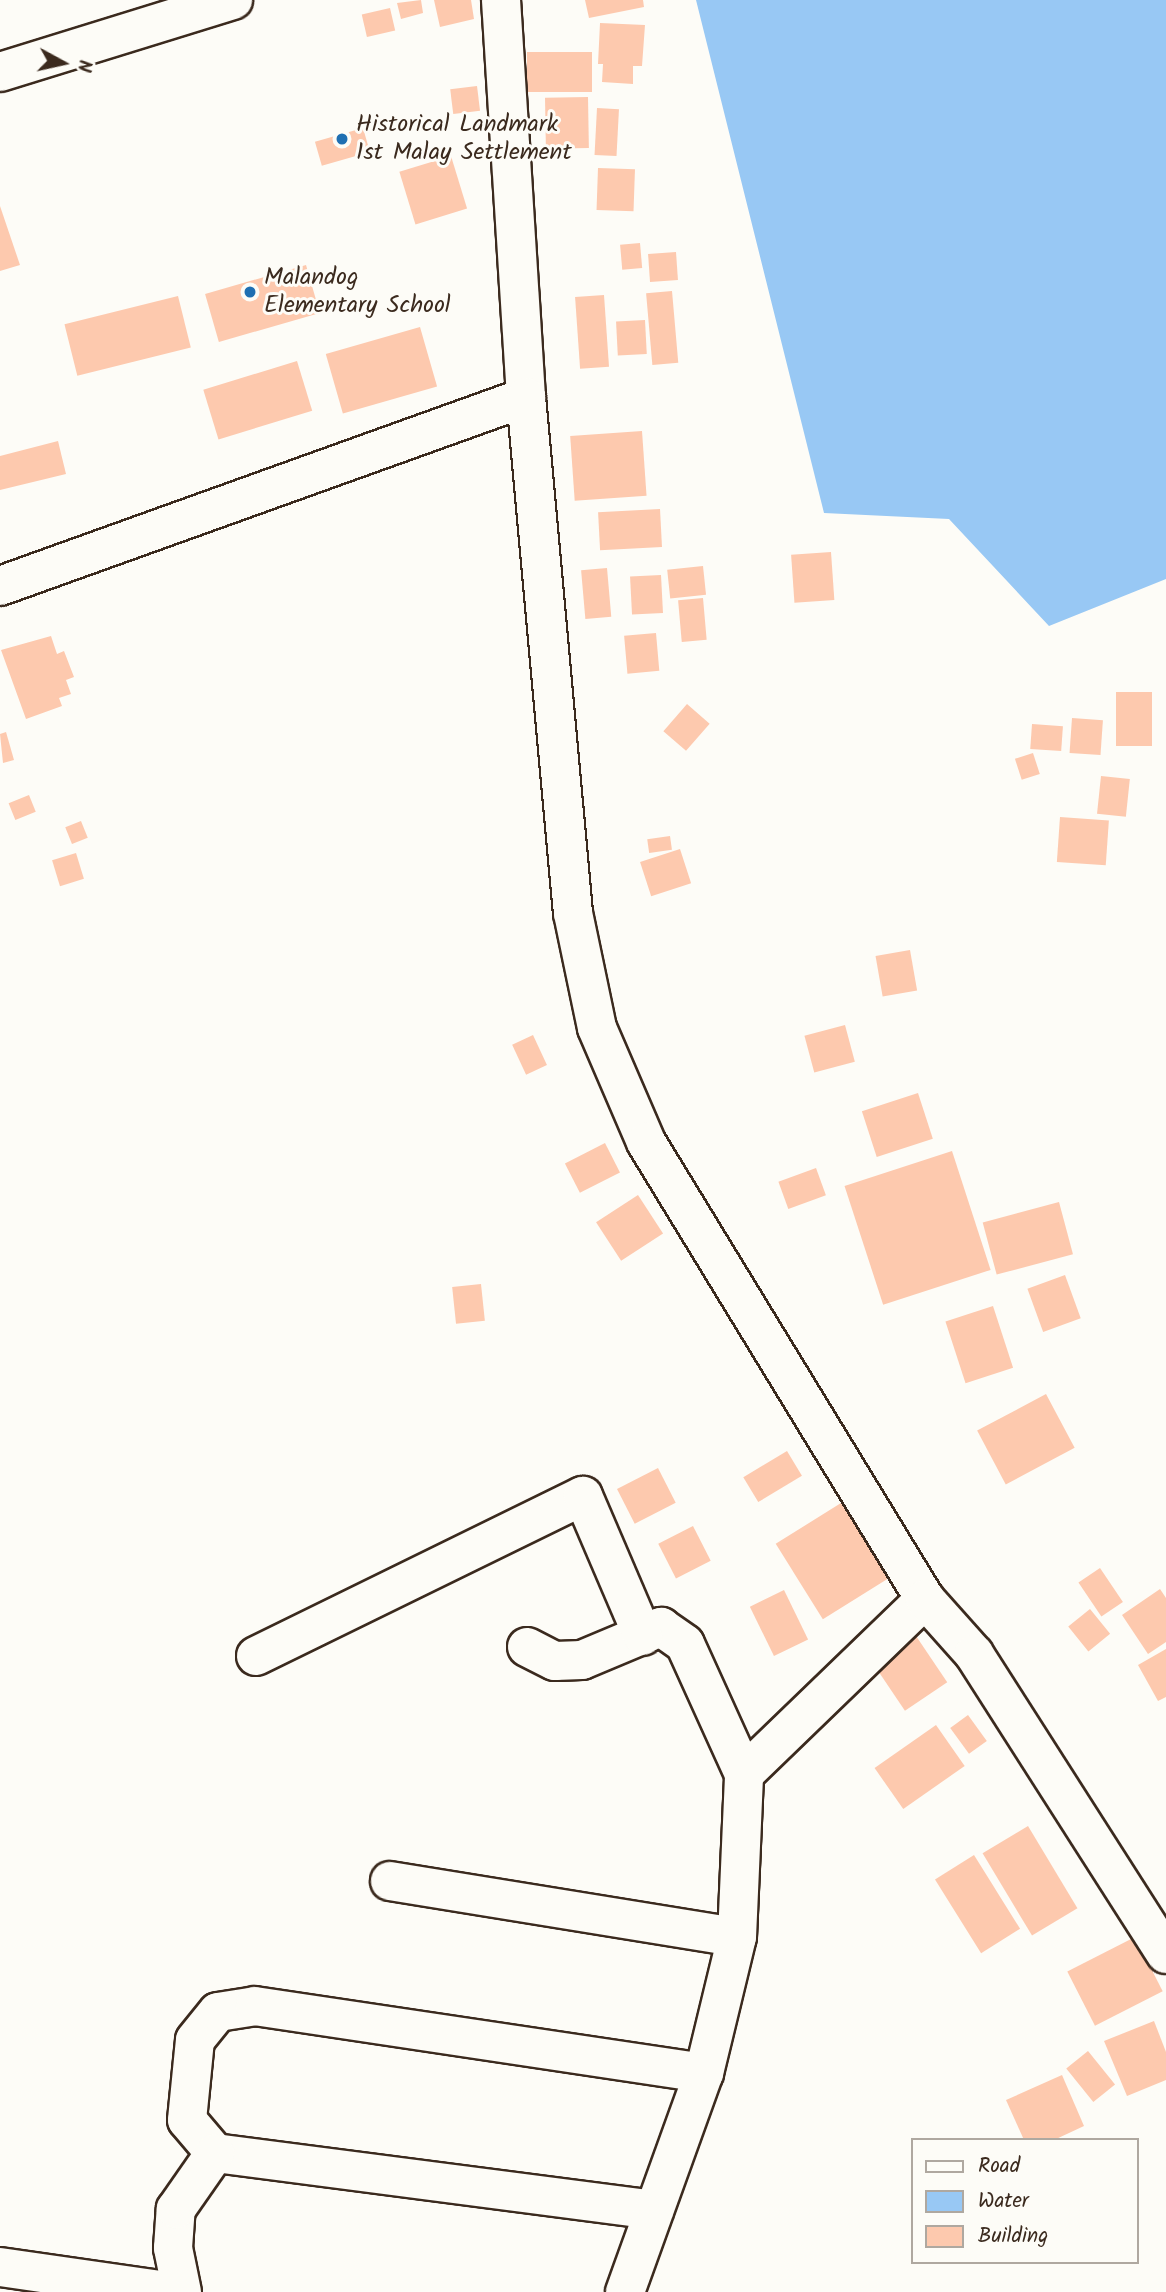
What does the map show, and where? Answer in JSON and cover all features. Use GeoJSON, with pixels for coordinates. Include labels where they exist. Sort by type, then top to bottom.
{"type":"FeatureCollection","features":[{"type":"Feature","properties":{"kind":"street"},"geometry":{"type":"LineString","coordinates":[[0,72],[233,0]]}},
{"type":"Feature","properties":{"kind":"street"},"geometry":{"type":"LineString","coordinates":[[501,0],[526,397],[573,913],[597,1028],[646,1142],[925,1599],[974,1654],[1166,1954]]}},
{"type":"Feature","properties":{"kind":"street"},"geometry":{"type":"LineString","coordinates":[[0,586],[526,397]]}},
{"type":"Feature","properties":{"kind":"street"},"geometry":{"type":"LineString","coordinates":[[256,1656],[583,1496],[643,1636]]}},
{"type":"Feature","properties":{"kind":"street"},"geometry":{"type":"LineString","coordinates":[[744,1774],[925,1599]]}},
{"type":"Feature","properties":{"kind":"street"},"geometry":{"type":"LineString","coordinates":[[527,1647],[555,1661],[582,1660],[661,1627],[684,1644],[744,1774],[737,1937],[704,2073],[625,2292]]}},
{"type":"Feature","properties":{"kind":"street"},"geometry":{"type":"LineString","coordinates":[[390,1881],[737,1937]]}},
{"type":"Feature","properties":{"kind":"street"},"geometry":{"type":"LineString","coordinates":[[654,2210],[215,2154],[187,2120],[195,2040],[218,2012],[255,2006],[704,2073]]}},
{"type":"Feature","properties":{"kind":"street"},"geometry":{"type":"LineString","coordinates":[[182,2292],[173,2248],[176,2209],[215,2154]]}},
{"type":"Feature","properties":{"kind":"street"},"geometry":{"type":"LineString","coordinates":[[0,2267],[174,2292]]}},
{"type":"Feature","properties":{"kind":"water"},"geometry":{"type":"Polygon","coordinates":[[[696,0],[1166,0],[1166,579],[1049,626],[949,519],[824,513],[696,0]]]}},
{"type":"Feature","properties":{"kind":"building"},"geometry":{"type":"Polygon","coordinates":[[[421,0],[423,13],[401,19],[397,3],[421,0]]]}},
{"type":"Feature","properties":{"kind":"building"},"geometry":{"type":"Polygon","coordinates":[[[434,0],[471,0],[474,19],[440,27],[434,0]]]}},
{"type":"Feature","properties":{"kind":"building"},"geometry":{"type":"Polygon","coordinates":[[[585,0],[643,0],[644,7],[589,18],[585,0]]]}},
{"type":"Feature","properties":{"kind":"building"},"geometry":{"type":"Polygon","coordinates":[[[390,8],[395,30],[367,37],[362,15],[390,8]]]}},
{"type":"Feature","properties":{"kind":"building"},"geometry":{"type":"Polygon","coordinates":[[[600,23],[645,25],[642,66],[633,66],[633,84],[602,82],[603,64],[598,64],[600,23]]]}},
{"type":"Feature","properties":{"kind":"building"},"geometry":{"type":"Polygon","coordinates":[[[527,52],[592,52],[592,92],[527,92],[527,52]]]}},
{"type":"Feature","properties":{"kind":"building"},"geometry":{"type":"Polygon","coordinates":[[[477,86],[480,111],[453,114],[450,89],[477,86]]]}},
{"type":"Feature","properties":{"kind":"building"},"geometry":{"type":"Polygon","coordinates":[[[588,97],[589,148],[546,149],[545,98],[588,97]]]}},
{"type":"Feature","properties":{"kind":"building"},"geometry":{"type":"Polygon","coordinates":[[[597,108],[619,109],[617,156],[595,155],[597,108]]]}},
{"type":"Feature","properties":{"kind":"building"},"geometry":{"type":"Polygon","coordinates":[[[363,128],[370,152],[322,166],[315,142],[363,128]]]}},
{"type":"Feature","properties":{"kind":"building"},"geometry":{"type":"Polygon","coordinates":[[[451,156],[467,209],[415,224],[399,172],[451,156]]]}},
{"type":"Feature","properties":{"kind":"building"},"geometry":{"type":"Polygon","coordinates":[[[598,168],[635,169],[634,211],[597,210],[598,168]]]}},
{"type":"Feature","properties":{"kind":"building"},"geometry":{"type":"Polygon","coordinates":[[[0,206],[20,265],[0,271],[0,206]]]}},
{"type":"Feature","properties":{"kind":"building"},"geometry":{"type":"Polygon","coordinates":[[[640,243],[642,268],[622,270],[620,245],[640,243]]]}},
{"type":"Feature","properties":{"kind":"building"},"geometry":{"type":"Polygon","coordinates":[[[676,252],[678,280],[650,282],[648,254],[676,252]]]}},
{"type":"Feature","properties":{"kind":"building"},"geometry":{"type":"Polygon","coordinates":[[[306,265],[320,313],[219,342],[205,294],[306,265]]]}},
{"type":"Feature","properties":{"kind":"building"},"geometry":{"type":"Polygon","coordinates":[[[672,291],[678,363],[652,365],[646,293],[672,291]]]}},
{"type":"Feature","properties":{"kind":"building"},"geometry":{"type":"Polygon","coordinates":[[[604,295],[609,367],[580,369],[575,297],[604,295]]]}},
{"type":"Feature","properties":{"kind":"building"},"geometry":{"type":"Polygon","coordinates":[[[178,296],[191,347],[77,376],[64,324],[178,296]]]}},
{"type":"Feature","properties":{"kind":"building"},"geometry":{"type":"Polygon","coordinates":[[[645,320],[647,354],[618,355],[616,322],[645,320]]]}},
{"type":"Feature","properties":{"kind":"building"},"geometry":{"type":"Polygon","coordinates":[[[420,327],[437,387],[343,414],[326,354],[420,327]]]}},
{"type":"Feature","properties":{"kind":"building"},"geometry":{"type":"Polygon","coordinates":[[[297,361],[312,411],[218,439],[203,390],[297,361]]]}},
{"type":"Feature","properties":{"kind":"building"},"geometry":{"type":"Polygon","coordinates":[[[642,431],[647,496],[575,501],[570,436],[642,431]]]}},
{"type":"Feature","properties":{"kind":"building"},"geometry":{"type":"Polygon","coordinates":[[[58,441],[66,474],[0,490],[0,456],[58,441]]]}},
{"type":"Feature","properties":{"kind":"building"},"geometry":{"type":"Polygon","coordinates":[[[660,509],[662,547],[600,550],[598,512],[660,509]]]}},
{"type":"Feature","properties":{"kind":"building"},"geometry":{"type":"Polygon","coordinates":[[[831,552],[834,600],[794,603],[791,555],[831,552]]]}},
{"type":"Feature","properties":{"kind":"building"},"geometry":{"type":"Polygon","coordinates":[[[703,566],[706,595],[670,599],[667,570],[703,566]]]}},
{"type":"Feature","properties":{"kind":"building"},"geometry":{"type":"Polygon","coordinates":[[[607,568],[611,617],[585,619],[581,570],[607,568]]]}},
{"type":"Feature","properties":{"kind":"building"},"geometry":{"type":"Polygon","coordinates":[[[661,575],[663,613],[632,615],[630,577],[661,575]]]}},
{"type":"Feature","properties":{"kind":"building"},"geometry":{"type":"Polygon","coordinates":[[[703,598],[707,640],[682,642],[678,600],[703,598]]]}},
{"type":"Feature","properties":{"kind":"building"},"geometry":{"type":"Polygon","coordinates":[[[656,633],[659,671],[627,674],[624,636],[656,633]]]}},
{"type":"Feature","properties":{"kind":"building"},"geometry":{"type":"Polygon","coordinates":[[[51,636],[57,654],[64,651],[74,677],[66,680],[71,694],[59,698],[62,706],[26,719],[1,650],[51,636]]]}},
{"type":"Feature","properties":{"kind":"building"},"geometry":{"type":"Polygon","coordinates":[[[1116,692],[1152,692],[1152,746],[1116,746],[1116,692]]]}},
{"type":"Feature","properties":{"kind":"building"},"geometry":{"type":"Polygon","coordinates":[[[687,704],[710,724],[686,751],[663,731],[687,704]]]}},
{"type":"Feature","properties":{"kind":"building"},"geometry":{"type":"Polygon","coordinates":[[[1072,718],[1103,720],[1100,755],[1070,753],[1072,718]]]}},
{"type":"Feature","properties":{"kind":"building"},"geometry":{"type":"Polygon","coordinates":[[[1032,724],[1063,726],[1061,751],[1030,749],[1032,724]]]}},
{"type":"Feature","properties":{"kind":"building"},"geometry":{"type":"Polygon","coordinates":[[[6,732],[14,760],[3,763],[0,734],[6,732]]]}},
{"type":"Feature","properties":{"kind":"building"},"geometry":{"type":"Polygon","coordinates":[[[1033,753],[1040,774],[1022,780],[1015,759],[1033,753]]]}},
{"type":"Feature","properties":{"kind":"building"},"geometry":{"type":"Polygon","coordinates":[[[1101,776],[1130,779],[1126,817],[1097,814],[1101,776]]]}},
{"type":"Feature","properties":{"kind":"building"},"geometry":{"type":"Polygon","coordinates":[[[29,795],[36,812],[15,820],[9,803],[29,795]]]}},
{"type":"Feature","properties":{"kind":"building"},"geometry":{"type":"Polygon","coordinates":[[[1060,817],[1109,820],[1106,865],[1057,862],[1060,817]]]}},
{"type":"Feature","properties":{"kind":"building"},"geometry":{"type":"Polygon","coordinates":[[[81,821],[88,838],[72,844],[65,827],[81,821]]]}},
{"type":"Feature","properties":{"kind":"building"},"geometry":{"type":"Polygon","coordinates":[[[670,836],[672,850],[649,853],[647,839],[670,836]]]}},
{"type":"Feature","properties":{"kind":"building"},"geometry":{"type":"Polygon","coordinates":[[[680,849],[691,883],[651,896],[640,862],[680,849]]]}},
{"type":"Feature","properties":{"kind":"building"},"geometry":{"type":"Polygon","coordinates":[[[76,853],[84,879],[60,886],[52,860],[76,853]]]}},
{"type":"Feature","properties":{"kind":"building"},"geometry":{"type":"Polygon","coordinates":[[[910,950],[917,990],[883,996],[876,956],[910,950]]]}},
{"type":"Feature","properties":{"kind":"building"},"geometry":{"type":"Polygon","coordinates":[[[845,1025],[855,1062],[814,1073],[804,1036],[845,1025]]]}},
{"type":"Feature","properties":{"kind":"building"},"geometry":{"type":"Polygon","coordinates":[[[533,1035],[547,1065],[526,1075],[512,1045],[533,1035]]]}},
{"type":"Feature","properties":{"kind":"building"},"geometry":{"type":"Polygon","coordinates":[[[918,1093],[933,1139],[877,1157],[862,1111],[918,1093]]]}},
{"type":"Feature","properties":{"kind":"building"},"geometry":{"type":"Polygon","coordinates":[[[605,1143],[620,1172],[580,1193],[565,1163],[605,1143]]]}},
{"type":"Feature","properties":{"kind":"building"},"geometry":{"type":"Polygon","coordinates":[[[952,1151],[991,1270],[883,1305],[845,1186],[952,1151]]]}},
{"type":"Feature","properties":{"kind":"building"},"geometry":{"type":"Polygon","coordinates":[[[816,1168],[826,1195],[788,1209],[778,1182],[816,1168]]]}},
{"type":"Feature","properties":{"kind":"building"},"geometry":{"type":"Polygon","coordinates":[[[638,1195],[663,1234],[621,1261],[596,1222],[638,1195]]]}},
{"type":"Feature","properties":{"kind":"building"},"geometry":{"type":"Polygon","coordinates":[[[1059,1202],[1073,1254],[997,1275],[983,1222],[1059,1202]]]}},
{"type":"Feature","properties":{"kind":"building"},"geometry":{"type":"Polygon","coordinates":[[[1065,1275],[1081,1318],[1043,1332],[1027,1289],[1065,1275]]]}},
{"type":"Feature","properties":{"kind":"building"},"geometry":{"type":"Polygon","coordinates":[[[481,1284],[485,1321],[456,1324],[452,1287],[481,1284]]]}},
{"type":"Feature","properties":{"kind":"building"},"geometry":{"type":"Polygon","coordinates":[[[993,1306],[1013,1368],[966,1383],[945,1321],[993,1306]]]}},
{"type":"Feature","properties":{"kind":"building"},"geometry":{"type":"Polygon","coordinates":[[[1046,1394],[1075,1448],[1006,1484],[977,1431],[1046,1394]]]}},
{"type":"Feature","properties":{"kind":"building"},"geometry":{"type":"Polygon","coordinates":[[[787,1451],[802,1476],[758,1502],[743,1477],[787,1451]]]}},
{"type":"Feature","properties":{"kind":"building"},"geometry":{"type":"Polygon","coordinates":[[[658,1468],[676,1503],[635,1524],[617,1489],[658,1468]]]}},
{"type":"Feature","properties":{"kind":"building"},"geometry":{"type":"Polygon","coordinates":[[[841,1503],[888,1578],[823,1619],[776,1544],[841,1503]]]}},
{"type":"Feature","properties":{"kind":"building"},"geometry":{"type":"Polygon","coordinates":[[[693,1526],[711,1561],[676,1578],[658,1544],[693,1526]]]}},
{"type":"Feature","properties":{"kind":"building"},"geometry":{"type":"Polygon","coordinates":[[[1100,1568],[1123,1602],[1101,1617],[1078,1583],[1100,1568]]]}},
{"type":"Feature","properties":{"kind":"building"},"geometry":{"type":"Polygon","coordinates":[[[1160,1589],[1166,1598],[1166,1642],[1148,1654],[1122,1615],[1160,1589]]]}},
{"type":"Feature","properties":{"kind":"building"},"geometry":{"type":"Polygon","coordinates":[[[784,1590],[808,1639],[774,1656],[750,1607],[784,1590]]]}},
{"type":"Feature","properties":{"kind":"building"},"geometry":{"type":"Polygon","coordinates":[[[1090,1609],[1110,1634],[1088,1651],[1068,1627],[1090,1609]]]}},
{"type":"Feature","properties":{"kind":"building"},"geometry":{"type":"Polygon","coordinates":[[[912,1630],[947,1682],[905,1711],[870,1659],[912,1630]]]}},
{"type":"Feature","properties":{"kind":"building"},"geometry":{"type":"Polygon","coordinates":[[[1166,1649],[1166,1697],[1158,1701],[1138,1665],[1166,1649]]]}},
{"type":"Feature","properties":{"kind":"building"},"geometry":{"type":"Polygon","coordinates":[[[968,1715],[987,1741],[969,1754],[950,1728],[968,1715]]]}},
{"type":"Feature","properties":{"kind":"building"},"geometry":{"type":"Polygon","coordinates":[[[936,1725],[965,1766],[903,1809],[875,1768],[936,1725]]]}},
{"type":"Feature","properties":{"kind":"building"},"geometry":{"type":"Polygon","coordinates":[[[1028,1826],[1077,1908],[1032,1936],[983,1853],[1028,1826]]]}},
{"type":"Feature","properties":{"kind":"building"},"geometry":{"type":"Polygon","coordinates":[[[974,1855],[1020,1929],[981,1953],[935,1879],[974,1855]]]}},
{"type":"Feature","properties":{"kind":"building"},"geometry":{"type":"Polygon","coordinates":[[[1135,1937],[1163,1991],[1095,2026],[1067,1972],[1135,1937]]]}},
{"type":"Feature","properties":{"kind":"building"},"geometry":{"type":"Polygon","coordinates":[[[1154,2021],[1166,2052],[1166,2080],[1127,2096],[1104,2041],[1154,2021]]]}},
{"type":"Feature","properties":{"kind":"building"},"geometry":{"type":"Polygon","coordinates":[[[1088,2051],[1115,2084],[1093,2102],[1066,2069],[1088,2051]]]}},
{"type":"Feature","properties":{"kind":"building"},"geometry":{"type":"Polygon","coordinates":[[[1062,2075],[1084,2126],[1058,2138],[1023,2138],[1006,2100],[1062,2075]]]}},
{"type":"Feature","properties":{"kind":"place","name":"Historical Landmark 1st Malay Settlement"},"geometry":{"type":"Point","coordinates":[342,139]}},
{"type":"Feature","properties":{"kind":"place","name":"Malandog Elementary School"},"geometry":{"type":"Point","coordinates":[250,292]}}]}
